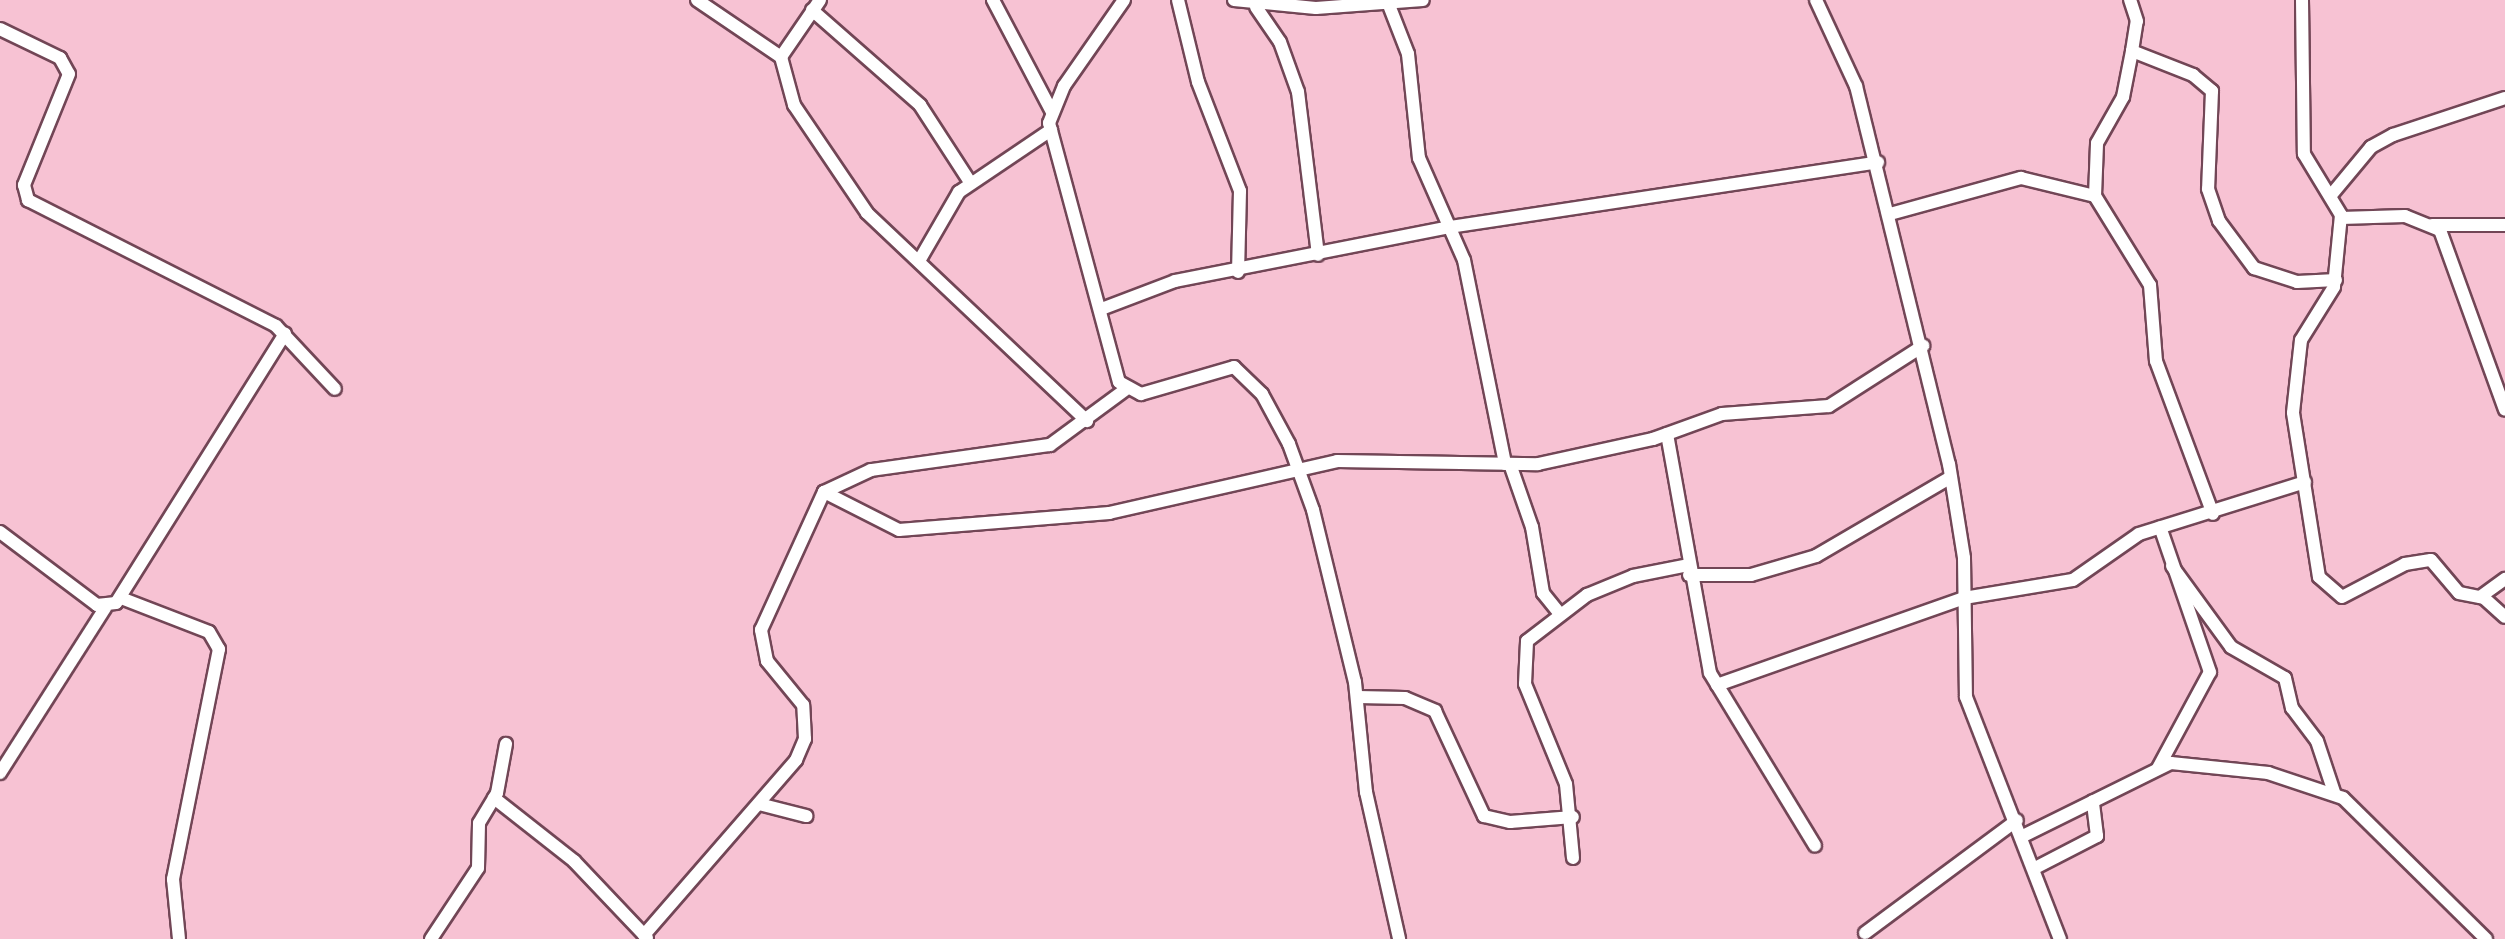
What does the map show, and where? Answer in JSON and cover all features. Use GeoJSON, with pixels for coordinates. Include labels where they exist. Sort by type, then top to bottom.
{"type":"FeatureCollection","features":[{"type":"Feature","properties":{"kind":"street"},"geometry":{"type":"LineString","coordinates":[[697,0],[781,57],[794,105],[867,213],[1087,421]]}},
{"type":"Feature","properties":{"kind":"street"},"geometry":{"type":"LineString","coordinates":[[993,0],[1052,112]]}},
{"type":"Feature","properties":{"kind":"street"},"geometry":{"type":"LineString","coordinates":[[1124,0],[1052,112],[1051,130],[1125,390]]}},
{"type":"Feature","properties":{"kind":"street"},"geometry":{"type":"LineString","coordinates":[[1178,0],[1190,57],[1240,191],[1238,272]]}},
{"type":"Feature","properties":{"kind":"street"},"geometry":{"type":"LineString","coordinates":[[1234,0],[1256,7],[1423,0]]}},
{"type":"Feature","properties":{"kind":"street"},"geometry":{"type":"LineString","coordinates":[[1816,0],[1849,65],[1878,162],[1923,346],[1951,477],[1964,598],[1966,697],[1979,743],[2017,820],[2060,939]]}},
{"type":"Feature","properties":{"kind":"street"},"geometry":{"type":"LineString","coordinates":[[2130,0],[2137,21],[2132,51],[2123,97],[2097,143],[2095,196],[2150,285],[2156,361],[2213,514]]}},
{"type":"Feature","properties":{"kind":"street"},"geometry":{"type":"LineString","coordinates":[[2302,0],[2300,134],[2304,154],[2332,194],[2341,218],[2336,280],[2301,340],[2293,413],[2314,563],[2331,594],[2342,597],[2419,560],[2431,560],[2459,593],[2480,597],[2505,617]]}},
{"type":"Feature","properties":{"kind":"street"},"geometry":{"type":"LineString","coordinates":[[1388,1],[1408,54],[1419,158],[1450,227],[1476,310],[1508,464],[1532,527],[1543,593],[1559,613]]}},
{"type":"Feature","properties":{"kind":"street"},"geometry":{"type":"LineString","coordinates":[[781,57],[816,5],[920,105],[970,182]]}},
{"type":"Feature","properties":{"kind":"street"},"geometry":{"type":"LineString","coordinates":[[1256,7],[1280,42],[1298,92],[1318,255]]}},
{"type":"Feature","properties":{"kind":"street"},"geometry":{"type":"LineString","coordinates":[[0,29],[60,58],[69,74],[24,185],[28,200],[285,334],[335,389]]}},
{"type":"Feature","properties":{"kind":"street"},"geometry":{"type":"LineString","coordinates":[[2132,51],[2193,75],[2212,91],[2208,189],[2219,221],[2254,268],[2284,281],[2336,280]]}},
{"type":"Feature","properties":{"kind":"street"},"geometry":{"type":"LineString","coordinates":[[2332,194],[2371,147],[2393,135],[2505,98]]}},
{"type":"Feature","properties":{"kind":"street"},"geometry":{"type":"LineString","coordinates":[[919,261],[948,204],[970,182],[1051,130]]}},
{"type":"Feature","properties":{"kind":"street"},"geometry":{"type":"LineString","coordinates":[[1104,308],[1175,281],[1238,272],[1450,227],[1878,162]]}},
{"type":"Feature","properties":{"kind":"street"},"geometry":{"type":"LineString","coordinates":[[1890,214],[2021,178],[2095,196]]}},
{"type":"Feature","properties":{"kind":"street"},"geometry":{"type":"LineString","coordinates":[[2341,218],[2405,216],[2432,225],[2505,225]]}},
{"type":"Feature","properties":{"kind":"street"},"geometry":{"type":"LineString","coordinates":[[2432,225],[2450,245],[2505,410]]}},
{"type":"Feature","properties":{"kind":"street"},"geometry":{"type":"LineString","coordinates":[[0,773],[105,608],[121,598],[285,334]]}},
{"type":"Feature","properties":{"kind":"street"},"geometry":{"type":"LineString","coordinates":[[824,492],[899,530],[1109,513],[1298,465],[1508,464],[1588,457],[1722,414],[1829,406],[1923,346]]}},
{"type":"Feature","properties":{"kind":"street"},"geometry":{"type":"LineString","coordinates":[[1125,390],[1141,394],[1234,367],[1262,394],[1298,465],[1358,697],[1364,777],[1399,939]]}},
{"type":"Feature","properties":{"kind":"street"},"geometry":{"type":"LineString","coordinates":[[494,798],[564,852],[646,937],[796,760],[809,724],[767,661],[761,630],[824,492],[885,467],[1050,445],[1087,421],[1125,390]]}},
{"type":"Feature","properties":{"kind":"street"},"geometry":{"type":"LineString","coordinates":[[1667,434],[1689,570],[1717,685],[1815,846]]}},
{"type":"Feature","properties":{"kind":"street"},"geometry":{"type":"LineString","coordinates":[[1573,858],[1573,817],[1520,661],[1527,641],[1559,613],[1633,576],[1689,570],[1751,575],[1816,556],[1951,477]]}},
{"type":"Feature","properties":{"kind":"street"},"geometry":{"type":"LineString","coordinates":[[1717,685],[1964,598],[2073,580],[2110,548],[2160,527],[2213,514],[2305,482]]}},
{"type":"Feature","properties":{"kind":"street"},"geometry":{"type":"LineString","coordinates":[[2158,768],[2210,672],[2160,527]]}},
{"type":"Feature","properties":{"kind":"street"},"geometry":{"type":"LineString","coordinates":[[0,532],[105,608]]}},
{"type":"Feature","properties":{"kind":"street"},"geometry":{"type":"LineString","coordinates":[[2172,566],[2231,647],[2285,678],[2292,708],[2317,741],[2334,792],[2486,939]]}},
{"type":"Feature","properties":{"kind":"street"},"geometry":{"type":"LineString","coordinates":[[2480,597],[2505,579]]}},
{"type":"Feature","properties":{"kind":"street"},"geometry":{"type":"LineString","coordinates":[[121,598],[209,632],[219,649],[173,879],[179,939]]}},
{"type":"Feature","properties":{"kind":"street"},"geometry":{"type":"LineString","coordinates":[[1358,697],[1405,698],[1435,711],[1484,816],[1510,822],[1573,817]]}},
{"type":"Feature","properties":{"kind":"street"},"geometry":{"type":"LineString","coordinates":[[431,939],[478,868],[479,823],[494,798],[506,744]]}},
{"type":"Feature","properties":{"kind":"street"},"geometry":{"type":"LineString","coordinates":[[2023,836],[2158,768],[2181,762],[2234,767],[2334,792]]}},
{"type":"Feature","properties":{"kind":"street"},"geometry":{"type":"LineString","coordinates":[[2035,868],[2097,836],[2093,801]]}},
{"type":"Feature","properties":{"kind":"street"},"geometry":{"type":"LineString","coordinates":[[759,804],[806,816]]}},
{"type":"Feature","properties":{"kind":"street"},"geometry":{"type":"LineString","coordinates":[[1865,933],[2017,820]]}}]}
